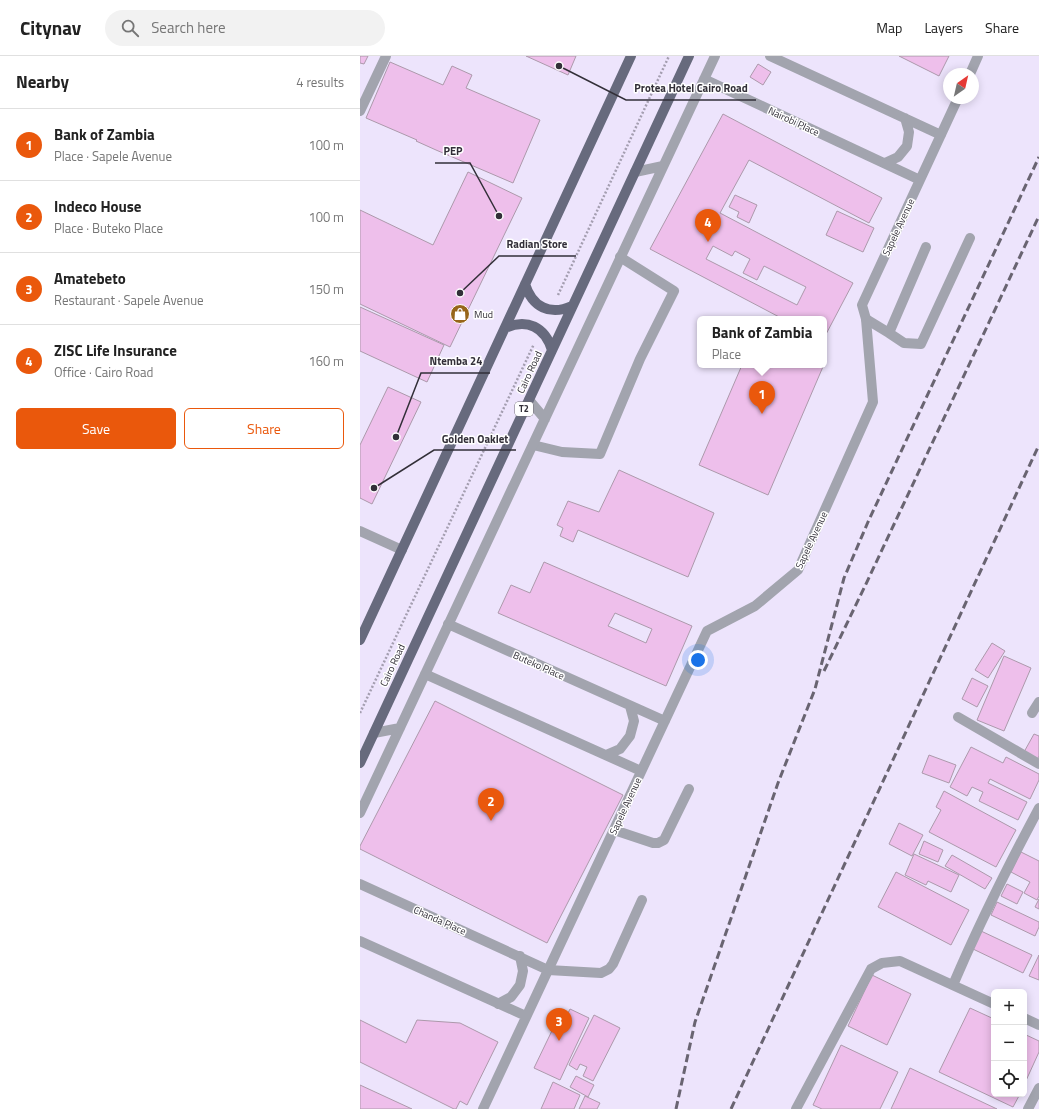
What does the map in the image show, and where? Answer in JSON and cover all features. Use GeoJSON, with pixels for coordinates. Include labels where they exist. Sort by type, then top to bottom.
{"type":"FeatureCollection","features":[{"type":"Feature","properties":{"kind":"main road"},"geometry":{"type":"LineString","coordinates":[[360,640],[631,56]]}},
{"type":"Feature","properties":{"kind":"main road","name":"Cairo Road"},"geometry":{"type":"LineString","coordinates":[[360,763],[689,56]]}},
{"type":"Feature","properties":{"kind":"main road"},"geometry":{"type":"LineString","coordinates":[[525,284],[527,292],[532,299],[544,308],[558,310],[572,306]]}},
{"type":"Feature","properties":{"kind":"main road"},"geometry":{"type":"LineString","coordinates":[[505,328],[520,323],[536,327],[546,336],[552,350]]}},
{"type":"Feature","properties":{"kind":"street"},"geometry":{"type":"LineString","coordinates":[[360,111],[386,56]]}},
{"type":"Feature","properties":{"kind":"street"},"geometry":{"type":"LineString","coordinates":[[360,813],[715,56]]}},
{"type":"Feature","properties":{"kind":"street"},"geometry":{"type":"LineString","coordinates":[[770,56],[941,135]]}},
{"type":"Feature","properties":{"kind":"street"},"geometry":{"type":"LineString","coordinates":[[973,68],[978,56]]}},
{"type":"Feature","properties":{"kind":"street","name":"Nairobi Place"},"geometry":{"type":"LineString","coordinates":[[704,79],[920,180]]}},
{"type":"Feature","properties":{"kind":"street","name":"Sapele Avenue"},"geometry":{"type":"LineString","coordinates":[[483,1109],[707,631],[755,606],[798,570],[873,402],[866,319],[862,305],[955,104]]}},
{"type":"Feature","properties":{"kind":"street"},"geometry":{"type":"LineString","coordinates":[[885,163],[898,157],[907,146],[909,132],[905,118]]}},
{"type":"Feature","properties":{"kind":"street"},"geometry":{"type":"LineString","coordinates":[[635,172],[663,166]]}},
{"type":"Feature","properties":{"kind":"street"},"geometry":{"type":"LineString","coordinates":[[866,319],[904,343],[921,344],[970,238]]}},
{"type":"Feature","properties":{"kind":"street"},"geometry":{"type":"LineString","coordinates":[[889,333],[926,247]]}},
{"type":"Feature","properties":{"kind":"street"},"geometry":{"type":"LineString","coordinates":[[533,445],[562,452],[600,454],[640,359],[674,291],[620,257]]}},
{"type":"Feature","properties":{"kind":"street"},"geometry":{"type":"LineString","coordinates":[[529,400],[544,419]]}},
{"type":"Feature","properties":{"kind":"street"},"geometry":{"type":"LineString","coordinates":[[360,531],[402,550]]}},
{"type":"Feature","properties":{"kind":"street","name":"Buteko Place"},"geometry":{"type":"LineString","coordinates":[[448,624],[664,721]]}},
{"type":"Feature","properties":{"kind":"street"},"geometry":{"type":"LineString","coordinates":[[425,674],[641,771]]}},
{"type":"Feature","properties":{"kind":"street"},"geometry":{"type":"LineString","coordinates":[[1032,713],[1039,702]]}},
{"type":"Feature","properties":{"kind":"street"},"geometry":{"type":"LineString","coordinates":[[606,755],[620,749],[630,736],[634,721],[630,706]]}},
{"type":"Feature","properties":{"kind":"street"},"geometry":{"type":"LineString","coordinates":[[958,717],[1039,764]]}},
{"type":"Feature","properties":{"kind":"street"},"geometry":{"type":"LineString","coordinates":[[374,732],[400,728]]}},
{"type":"Feature","properties":{"kind":"street"},"geometry":{"type":"LineString","coordinates":[[614,830],[653,843],[658,843],[664,840],[689,789]]}},
{"type":"Feature","properties":{"kind":"street"},"geometry":{"type":"LineString","coordinates":[[953,985],[969,947],[1010,862],[1039,808]]}},
{"type":"Feature","properties":{"kind":"street","name":"Chanda Place"},"geometry":{"type":"LineString","coordinates":[[360,884],[548,970]]}},
{"type":"Feature","properties":{"kind":"street"},"geometry":{"type":"LineString","coordinates":[[548,970],[601,973],[609,969],[613,964],[642,900]]}},
{"type":"Feature","properties":{"kind":"street"},"geometry":{"type":"LineString","coordinates":[[360,941],[526,1016]]}},
{"type":"Feature","properties":{"kind":"street"},"geometry":{"type":"LineString","coordinates":[[498,1004],[511,997],[520,985],[523,971],[520,956]]}},
{"type":"Feature","properties":{"kind":"street"},"geometry":{"type":"LineString","coordinates":[[796,1109],[871,969],[882,963],[900,961],[991,1003]]}},
{"type":"Feature","properties":{"kind":"street"},"geometry":{"type":"LineString","coordinates":[[1027,1019],[1039,1025]]}},
{"type":"Feature","properties":{"kind":"street"},"geometry":{"type":"LineString","coordinates":[[1028,1109],[1039,1088]]}},
{"type":"Feature","properties":{"kind":"path"},"geometry":{"type":"LineString","coordinates":[[558,296],[669,56]]}},
{"type":"Feature","properties":{"kind":"path"},"geometry":{"type":"LineString","coordinates":[[360,713],[536,338]]}},
{"type":"Feature","properties":{"kind":"building"},"geometry":{"type":"Polygon","coordinates":[[[360,56],[368,56],[364,64],[360,63],[360,56]]]}},
{"type":"Feature","properties":{"kind":"building"},"geometry":{"type":"Polygon","coordinates":[[[526,56],[576,56],[568,75],[526,56]]]}},
{"type":"Feature","properties":{"kind":"building"},"geometry":{"type":"Polygon","coordinates":[[[899,56],[949,56],[939,76],[899,56]]]}},
{"type":"Feature","properties":{"kind":"building"},"geometry":{"type":"Polygon","coordinates":[[[390,62],[443,85],[452,66],[472,75],[466,88],[540,120],[513,183],[366,118],[390,62]]]}},
{"type":"Feature","properties":{"kind":"building"},"geometry":{"type":"Polygon","coordinates":[[[758,64],[771,72],[763,85],[750,77],[758,64]]]}},
{"type":"Feature","properties":{"kind":"building"},"geometry":{"type":"Polygon","coordinates":[[[723,114],[882,198],[869,223],[749,160],[720,213],[853,283],[827,332],[827,316],[777,316],[650,249],[723,114]],[[713,246],[706,259],[797,305],[806,287],[764,266],[757,280],[743,273],[750,259],[735,251],[732,256],[713,246]]]}},
{"type":"Feature","properties":{"kind":"building"},"geometry":{"type":"Polygon","coordinates":[[[468,172],[522,198],[450,347],[360,304],[360,210],[433,245],[468,172]]]}},
{"type":"Feature","properties":{"kind":"building"},"geometry":{"type":"Polygon","coordinates":[[[735,195],[757,205],[749,223],[737,217],[739,212],[729,207],[735,195]]]}},
{"type":"Feature","properties":{"kind":"building"},"geometry":{"type":"Polygon","coordinates":[[[837,211],[874,228],[863,252],[826,235],[837,211]]]}},
{"type":"Feature","properties":{"kind":"building"},"geometry":{"type":"Polygon","coordinates":[[[360,307],[444,345],[427,382],[360,351],[360,307]]]}},
{"type":"Feature","properties":{"kind":"building"},"geometry":{"type":"Polygon","coordinates":[[[741,368],[823,368],[768,495],[699,465],[741,368]]]}},
{"type":"Feature","properties":{"kind":"building"},"geometry":{"type":"Polygon","coordinates":[[[388,387],[421,402],[372,504],[360,498],[360,445],[388,387]]]}},
{"type":"Feature","properties":{"kind":"building"},"geometry":{"type":"Polygon","coordinates":[[[619,470],[714,513],[688,577],[578,530],[573,542],[560,536],[563,528],[557,525],[568,501],[599,512],[619,470]]]}},
{"type":"Feature","properties":{"kind":"building"},"geometry":{"type":"Polygon","coordinates":[[[544,562],[692,626],[666,686],[498,613],[511,585],[530,593],[544,562]],[[615,613],[608,626],[646,643],[652,629],[615,613]]]}},
{"type":"Feature","properties":{"kind":"building"},"geometry":{"type":"Polygon","coordinates":[[[992,643],[1005,651],[988,678],[975,670],[992,643]]]}},
{"type":"Feature","properties":{"kind":"building"},"geometry":{"type":"Polygon","coordinates":[[[1004,656],[1031,668],[1004,731],[977,720],[1004,656]]]}},
{"type":"Feature","properties":{"kind":"building"},"geometry":{"type":"Polygon","coordinates":[[[972,678],[988,686],[977,707],[962,699],[972,678]]]}},
{"type":"Feature","properties":{"kind":"building"},"geometry":{"type":"Polygon","coordinates":[[[435,701],[623,795],[547,943],[360,849],[360,846],[435,701]]]}},
{"type":"Feature","properties":{"kind":"building"},"geometry":{"type":"Polygon","coordinates":[[[1034,734],[1039,736],[1039,756],[1037,760],[1024,752],[1034,734]]]}},
{"type":"Feature","properties":{"kind":"building"},"geometry":{"type":"Polygon","coordinates":[[[971,747],[1003,763],[1006,757],[1039,774],[1039,780],[1030,799],[990,779],[988,783],[1027,802],[1018,820],[979,801],[983,792],[972,787],[967,796],[950,787],[971,747]]]}},
{"type":"Feature","properties":{"kind":"building"},"geometry":{"type":"Polygon","coordinates":[[[929,755],[956,765],[949,783],[922,773],[929,755]]]}},
{"type":"Feature","properties":{"kind":"building"},"geometry":{"type":"Polygon","coordinates":[[[944,791],[1016,830],[996,867],[929,832],[941,810],[936,807],[944,791]]]}},
{"type":"Feature","properties":{"kind":"building"},"geometry":{"type":"Polygon","coordinates":[[[899,823],[923,835],[912,856],[889,844],[899,823]]]}},
{"type":"Feature","properties":{"kind":"building"},"geometry":{"type":"Polygon","coordinates":[[[924,841],[943,850],[938,862],[919,854],[924,841]]]}},
{"type":"Feature","properties":{"kind":"building"},"geometry":{"type":"Polygon","coordinates":[[[1021,852],[1039,861],[1039,896],[1037,900],[1024,893],[1030,882],[1011,872],[1021,852]]]}},
{"type":"Feature","properties":{"kind":"building"},"geometry":{"type":"Polygon","coordinates":[[[914,854],[959,875],[951,892],[928,881],[926,885],[905,875],[914,854]]]}},
{"type":"Feature","properties":{"kind":"building"},"geometry":{"type":"Polygon","coordinates":[[[952,855],[992,878],[985,889],[945,866],[952,855]]]}},
{"type":"Feature","properties":{"kind":"building"},"geometry":{"type":"Polygon","coordinates":[[[896,872],[969,910],[951,945],[878,907],[896,872]]]}},
{"type":"Feature","properties":{"kind":"building"},"geometry":{"type":"Polygon","coordinates":[[[1007,884],[1023,892],[1017,904],[1001,896],[1007,884]]]}},
{"type":"Feature","properties":{"kind":"building"},"geometry":{"type":"Polygon","coordinates":[[[1039,899],[1039,909],[1035,907],[1039,899]]]}},
{"type":"Feature","properties":{"kind":"building"},"geometry":{"type":"Polygon","coordinates":[[[997,902],[1039,922],[1039,927],[1035,936],[991,915],[997,902]]]}},
{"type":"Feature","properties":{"kind":"building"},"geometry":{"type":"Polygon","coordinates":[[[981,931],[1032,955],[1023,973],[973,949],[981,931]]]}},
{"type":"Feature","properties":{"kind":"building"},"geometry":{"type":"Polygon","coordinates":[[[1039,955],[1039,980],[1029,976],[1039,955]]]}},
{"type":"Feature","properties":{"kind":"building"},"geometry":{"type":"Polygon","coordinates":[[[872,975],[911,994],[887,1045],[848,1026],[872,975]]]}},
{"type":"Feature","properties":{"kind":"building"},"geometry":{"type":"Polygon","coordinates":[[[970,1008],[991,1018],[991,1097],[939,1072],[970,1008]]]}},
{"type":"Feature","properties":{"kind":"building"},"geometry":{"type":"Polygon","coordinates":[[[570,1009],[589,1018],[560,1080],[534,1068],[560,1014],[566,1017],[570,1009]]]}},
{"type":"Feature","properties":{"kind":"building"},"geometry":{"type":"Polygon","coordinates":[[[594,1015],[620,1028],[593,1081],[583,1076],[587,1067],[580,1064],[577,1070],[569,1065],[594,1015]]]}},
{"type":"Feature","properties":{"kind":"building"},"geometry":{"type":"Polygon","coordinates":[[[360,1020],[406,1043],[417,1020],[460,1023],[498,1042],[467,1105],[460,1101],[456,1109],[454,1109],[360,1062],[360,1020]]]}},
{"type":"Feature","properties":{"kind":"building"},"geometry":{"type":"Polygon","coordinates":[[[1027,1035],[1039,1041],[1039,1052],[1027,1078],[1027,1035]]]}},
{"type":"Feature","properties":{"kind":"building"},"geometry":{"type":"Polygon","coordinates":[[[841,1045],[898,1072],[880,1109],[822,1109],[813,1105],[841,1045]]]}},
{"type":"Feature","properties":{"kind":"building"},"geometry":{"type":"Polygon","coordinates":[[[910,1068],[997,1109],[891,1109],[910,1068]]]}},
{"type":"Feature","properties":{"kind":"building"},"geometry":{"type":"Polygon","coordinates":[[[576,1076],[594,1085],[588,1097],[570,1087],[576,1076]]]}},
{"type":"Feature","properties":{"kind":"building"},"geometry":{"type":"Polygon","coordinates":[[[553,1082],[580,1095],[574,1109],[541,1109],[553,1082]]]}},
{"type":"Feature","properties":{"kind":"building"},"geometry":{"type":"Polygon","coordinates":[[[360,1085],[412,1109],[360,1109],[360,1085]]]}},
{"type":"Feature","properties":{"kind":"building"},"geometry":{"type":"Polygon","coordinates":[[[585,1096],[600,1103],[597,1109],[579,1109],[585,1096]]]}},
{"type":"Feature","properties":{"kind":"building"},"geometry":{"type":"Polygon","coordinates":[[[992,1097],[1018,1097],[1013,1107],[992,1097]]]}},
{"type":"Feature","properties":{"kind":"railway"},"geometry":{"type":"LineString","coordinates":[[676,1109],[695,1022],[778,783],[815,689],[844,578],[868,522],[1039,157]]}},
{"type":"Feature","properties":{"kind":"railway"},"geometry":{"type":"LineString","coordinates":[[824,671],[1039,216]]}},
{"type":"Feature","properties":{"kind":"railway"},"geometry":{"type":"LineString","coordinates":[[731,1109],[1039,445]]}},
{"type":"Feature","properties":{"kind":"place","name":"Protea Hotel Cairo Road"},"geometry":{"type":"Point","coordinates":[559,66]}},
{"type":"Feature","properties":{"kind":"place","name":"PEP"},"geometry":{"type":"Point","coordinates":[499,216]}},
{"type":"Feature","properties":{"kind":"place","name":"ZISC Life Insurance"},"geometry":{"type":"Point","coordinates":[708,242]}},
{"type":"Feature","properties":{"kind":"place","name":"Radian Store"},"geometry":{"type":"Point","coordinates":[460,293]}},
{"type":"Feature","properties":{"kind":"place","name":"Mud"},"geometry":{"type":"Point","coordinates":[460,314]}},
{"type":"Feature","properties":{"kind":"place","name":"Bank of Zambia"},"geometry":{"type":"Point","coordinates":[762,414]}},
{"type":"Feature","properties":{"kind":"place","name":"Ntemba 24"},"geometry":{"type":"Point","coordinates":[396,437]}},
{"type":"Feature","properties":{"kind":"place","name":"Golden Oaklet"},"geometry":{"type":"Point","coordinates":[374,488]}},
{"type":"Feature","properties":{"kind":"place","name":"Indeco House"},"geometry":{"type":"Point","coordinates":[491,821]}},
{"type":"Feature","properties":{"kind":"place","name":"Amatebeto"},"geometry":{"type":"Point","coordinates":[559,1041]}}]}
